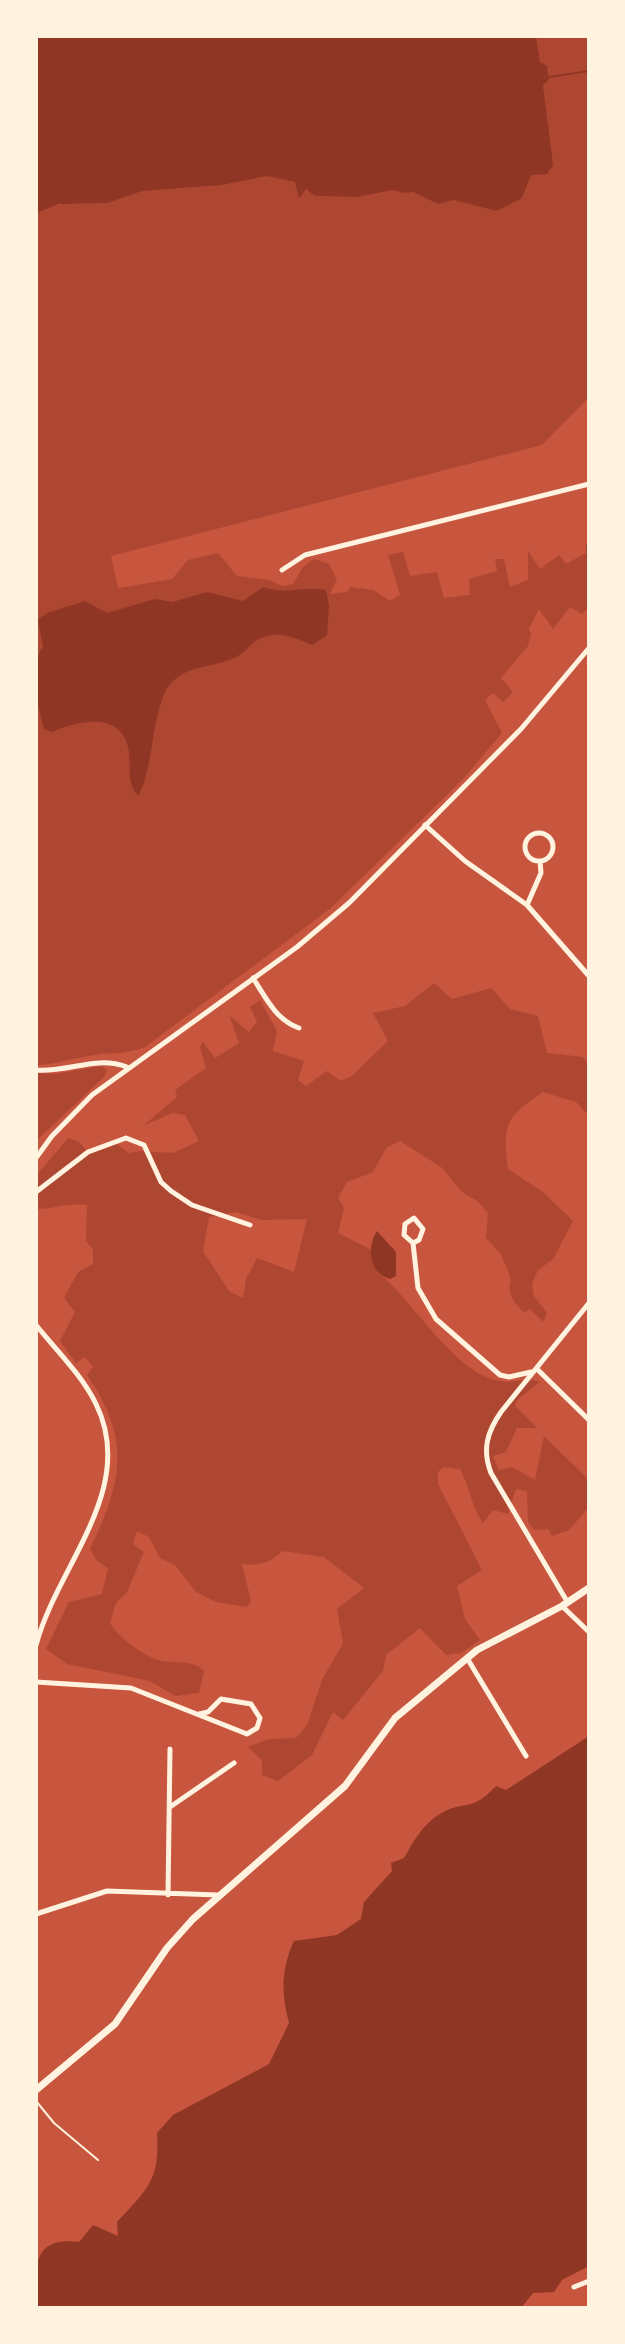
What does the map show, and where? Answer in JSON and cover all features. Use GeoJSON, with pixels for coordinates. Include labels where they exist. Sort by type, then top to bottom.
{"type":"FeatureCollection","features":[{"type":"Feature","properties":{"kind":"main road"},"geometry":{"type":"LineString","coordinates":[[36,2090],[115,2024],[177,1935],[327,1803],[356,1773],[395,1718],[467,1658],[589,1588]]}},
{"type":"Feature","properties":{"kind":"street"},"geometry":{"type":"LineString","coordinates":[[282,570],[305,555],[589,484]]}},
{"type":"Feature","properties":{"kind":"street"},"geometry":{"type":"LineString","coordinates":[[36,1158],[75,1111],[128,1067],[321,927],[521,729],[589,648]]}},
{"type":"Feature","properties":{"kind":"street"},"geometry":{"type":"LineString","coordinates":[[425,825],[465,861],[527,905],[589,976]]}},
{"type":"Feature","properties":{"kind":"street"},"geometry":{"type":"LineString","coordinates":[[536,832],[543,833],[553,845],[546,859],[540,861],[525,851],[528,837],[536,832]]}},
{"type":"Feature","properties":{"kind":"street"},"geometry":{"type":"LineString","coordinates":[[527,905],[541,873],[540,861]]}},
{"type":"Feature","properties":{"kind":"street"},"geometry":{"type":"LineString","coordinates":[[253,978],[277,1015],[299,1028]]}},
{"type":"Feature","properties":{"kind":"street"},"geometry":{"type":"LineString","coordinates":[[36,1070],[50,1071],[102,1061],[128,1067]]}},
{"type":"Feature","properties":{"kind":"street"},"geometry":{"type":"LineString","coordinates":[[36,1192],[88,1152],[126,1138],[144,1145],[161,1182],[183,1201],[250,1225]]}},
{"type":"Feature","properties":{"kind":"street"},"geometry":{"type":"LineString","coordinates":[[413,1243],[419,1240],[423,1229],[414,1218],[403,1230],[413,1243],[414,1276],[436,1319],[500,1375],[509,1377],[537,1369]]}},
{"type":"Feature","properties":{"kind":"street"},"geometry":{"type":"LineString","coordinates":[[589,1303],[495,1421],[487,1441],[486,1460],[565,1604],[589,1632]]}},
{"type":"Feature","properties":{"kind":"street"},"geometry":{"type":"LineString","coordinates":[[36,1327],[95,1401],[106,1433],[109,1463],[101,1502],[48,1605],[36,1645]]}},
{"type":"Feature","properties":{"kind":"street"},"geometry":{"type":"LineString","coordinates":[[537,1369],[589,1420]]}},
{"type":"Feature","properties":{"kind":"street"},"geometry":{"type":"LineString","coordinates":[[467,1658],[526,1756]]}},
{"type":"Feature","properties":{"kind":"street"},"geometry":{"type":"LineString","coordinates":[[36,1682],[131,1688],[199,1714],[221,1727],[247,1734],[257,1728],[260,1718],[251,1704],[229,1699],[221,1699],[208,1712],[199,1714]]}},
{"type":"Feature","properties":{"kind":"street"},"geometry":{"type":"LineString","coordinates":[[168,1895],[170,1749]]}},
{"type":"Feature","properties":{"kind":"street"},"geometry":{"type":"LineString","coordinates":[[169,1808],[234,1763]]}},
{"type":"Feature","properties":{"kind":"street"},"geometry":{"type":"LineString","coordinates":[[36,1914],[107,1891],[219,1895]]}},
{"type":"Feature","properties":{"kind":"street"},"geometry":{"type":"LineString","coordinates":[[574,2287],[589,2281]]}},
{"type":"Feature","properties":{"kind":"lane"},"geometry":{"type":"LineString","coordinates":[[36,2101],[54,2123],[98,2160]]}},
{"type":"Feature","properties":{"kind":"shaded area"},"geometry":{"type":"Polygon","coordinates":[[[36,36],[536,36],[540,62],[547,66],[549,80],[543,85],[553,165],[547,174],[531,175],[522,198],[497,211],[454,200],[438,204],[413,192],[393,190],[358,197],[315,196],[306,189],[299,198],[295,182],[267,176],[221,185],[142,191],[107,203],[59,204],[36,213],[36,36]]]}},
{"type":"Feature","properties":{"kind":"shaded area"},"geometry":{"type":"Polygon","coordinates":[[[536,36],[589,36],[589,397],[542,445],[111,556],[118,588],[172,579],[188,560],[218,553],[237,576],[270,580],[282,586],[293,584],[303,567],[314,559],[329,564],[337,579],[330,594],[347,592],[350,587],[373,590],[390,601],[400,595],[388,555],[403,552],[410,576],[437,572],[444,598],[470,595],[469,579],[497,571],[495,559],[504,559],[510,587],[528,580],[528,551],[540,569],[559,555],[566,564],[586,553],[585,545],[589,544],[589,608],[582,614],[570,607],[553,629],[539,609],[529,629],[528,646],[501,678],[513,692],[503,702],[493,693],[485,700],[502,733],[464,778],[331,908],[145,1047],[36,1065],[36,209],[85,200],[98,204],[141,188],[225,184],[263,173],[292,180],[324,196],[359,197],[393,190],[417,192],[438,203],[454,200],[481,205],[521,177],[551,168],[543,85],[549,80],[547,67],[540,62],[536,36]]]}},
{"type":"Feature","properties":{"kind":"shaded area"},"geometry":{"type":"Polygon","coordinates":[[[263,587],[326,590],[329,605],[327,635],[312,645],[290,637],[268,635],[225,662],[189,671],[173,681],[161,704],[148,769],[138,796],[130,779],[128,747],[116,728],[84,722],[52,732],[44,729],[35,676],[38,656],[43,647],[38,620],[47,613],[85,601],[107,613],[155,599],[173,602],[207,592],[243,601],[263,587]]]}},
{"type":"Feature","properties":{"kind":"shaded area"},"geometry":{"type":"Polygon","coordinates":[[[434,983],[452,999],[491,988],[510,1009],[538,1016],[547,1053],[583,1057],[589,1064],[589,1116],[576,1102],[543,1092],[514,1115],[507,1131],[508,1169],[543,1192],[573,1221],[553,1259],[538,1270],[532,1284],[534,1296],[547,1313],[543,1322],[530,1309],[524,1313],[512,1298],[511,1279],[501,1254],[486,1238],[488,1213],[479,1202],[462,1192],[441,1167],[400,1141],[386,1148],[373,1172],[347,1182],[338,1198],[344,1208],[338,1233],[372,1250],[372,1260],[379,1273],[444,1344],[472,1369],[495,1380],[540,1382],[517,1400],[515,1406],[537,1428],[517,1428],[506,1452],[493,1456],[499,1470],[512,1467],[535,1480],[544,1436],[589,1480],[589,1507],[569,1530],[552,1536],[548,1529],[534,1530],[528,1522],[527,1491],[516,1489],[508,1514],[493,1510],[483,1523],[460,1469],[444,1467],[438,1472],[438,1484],[482,1570],[457,1586],[465,1619],[480,1640],[461,1653],[446,1655],[420,1628],[386,1655],[383,1671],[343,1720],[333,1712],[312,1755],[278,1781],[262,1775],[262,1760],[248,1747],[269,1739],[296,1738],[307,1725],[322,1680],[343,1643],[337,1609],[364,1588],[324,1557],[282,1551],[264,1563],[242,1564],[251,1601],[247,1607],[216,1602],[196,1592],[175,1565],[160,1558],[149,1537],[137,1531],[133,1544],[144,1552],[127,1592],[116,1603],[110,1623],[124,1639],[149,1656],[199,1667],[204,1671],[199,1693],[175,1696],[150,1681],[67,1664],[46,1649],[69,1602],[102,1594],[108,1568],[97,1561],[90,1549],[109,1502],[117,1461],[111,1420],[87,1375],[93,1367],[85,1357],[76,1363],[60,1341],[75,1312],[64,1298],[78,1272],[93,1264],[93,1249],[86,1241],[87,1205],[36,1209],[36,1176],[68,1138],[78,1141],[90,1154],[117,1144],[128,1153],[173,1153],[199,1141],[185,1115],[172,1113],[143,1126],[177,1097],[175,1090],[206,1068],[200,1047],[203,1042],[215,1058],[239,1043],[229,1015],[249,1032],[257,1022],[250,1007],[260,1000],[277,1031],[273,1051],[304,1061],[298,1080],[306,1086],[327,1071],[341,1081],[352,1076],[388,1041],[373,1013],[405,1006],[434,983]],[[236,1212],[209,1217],[203,1251],[229,1291],[243,1298],[246,1279],[257,1258],[294,1272],[307,1219],[261,1220],[236,1212]]]}},
{"type":"Feature","properties":{"kind":"shaded area"},"geometry":{"type":"Polygon","coordinates":[[[101,1066],[107,1070],[105,1076],[36,1141],[36,1073],[55,1074],[101,1066]]]}},
{"type":"Feature","properties":{"kind":"shaded area"},"geometry":{"type":"Polygon","coordinates":[[[377,1231],[396,1252],[396,1276],[390,1279],[378,1272],[372,1259],[372,1245],[377,1231]]]}},
{"type":"Feature","properties":{"kind":"shaded area"},"geometry":{"type":"Polygon","coordinates":[[[589,1736],[589,2266],[562,2280],[554,2292],[533,2293],[521,2308],[36,2308],[36,2269],[43,2250],[63,2241],[79,2242],[93,2225],[118,2236],[117,2222],[144,2192],[154,2173],[157,2133],[173,2115],[269,2064],[289,2023],[284,1982],[294,1941],[337,1935],[361,1919],[364,1902],[392,1871],[391,1863],[404,1858],[434,1818],[480,1800],[496,1786],[506,1790],[589,1736]]]}},
{"type":"Feature","properties":{"kind":"waterway"},"geometry":{"type":"LineString","coordinates":[[549,77],[589,71]]}}]}
